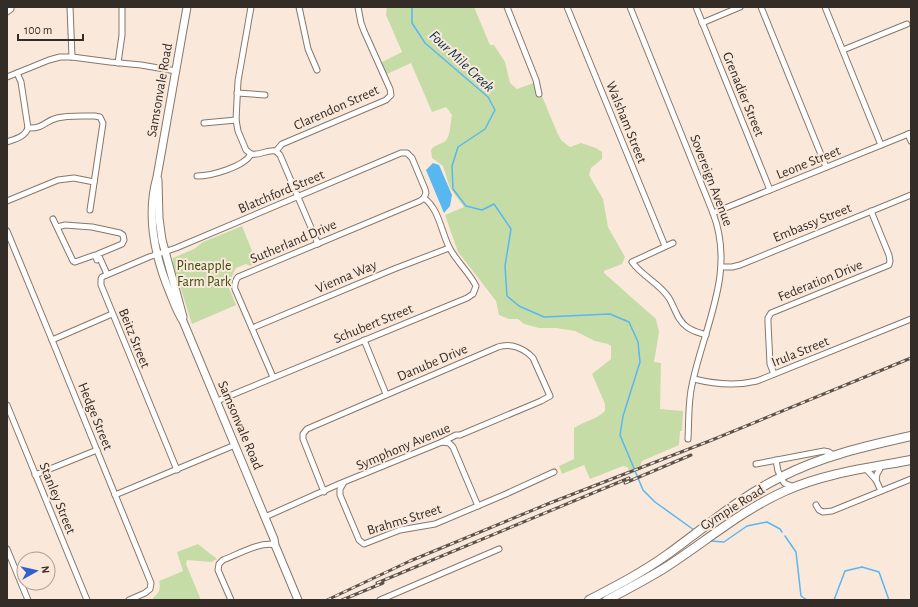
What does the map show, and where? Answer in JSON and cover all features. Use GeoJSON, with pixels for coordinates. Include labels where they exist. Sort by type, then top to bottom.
{"type":"FeatureCollection","features":[{"type":"Feature","properties":{"kind":"highway","name":"Gympie Road"},"geometry":{"type":"LineString","coordinates":[[589,600],[638,573],[679,546],[747,497],[780,477],[833,455],[864,446],[911,436]]}},
{"type":"Feature","properties":{"kind":"highway","name":"Gympie Road"},"geometry":{"type":"LineString","coordinates":[[607,600],[662,569],[753,507],[794,487],[827,476],[911,460]]}},
{"type":"Feature","properties":{"kind":"main road","name":"Samsonvale Road"},"geometry":{"type":"LineString","coordinates":[[187,7],[154,189],[152,211],[153,233],[157,254],[166,284],[266,517],[298,600]]}},
{"type":"Feature","properties":{"kind":"main road","name":"Samsonvale Road"},"geometry":{"type":"LineString","coordinates":[[157,177],[159,218],[164,252],[182,311],[183,321]]}},
{"type":"Feature","properties":{"kind":"main road","name":"Samsonvale Road"},"geometry":{"type":"LineString","coordinates":[[274,539],[279,543],[302,600]]}},
{"type":"Feature","properties":{"kind":"street"},"geometry":{"type":"LineString","coordinates":[[7,12],[11,9],[11,7]]}},
{"type":"Feature","properties":{"kind":"street"},"geometry":{"type":"LineString","coordinates":[[70,7],[72,57]]}},
{"type":"Feature","properties":{"kind":"street"},"geometry":{"type":"LineString","coordinates":[[118,63],[122,35],[122,7]]}},
{"type":"Feature","properties":{"kind":"street"},"geometry":{"type":"LineString","coordinates":[[197,176],[212,175],[248,159],[251,154],[246,150],[238,131],[236,120],[237,93],[251,7]]}},
{"type":"Feature","properties":{"kind":"street"},"geometry":{"type":"LineString","coordinates":[[299,7],[308,49],[317,70]]}},
{"type":"Feature","properties":{"kind":"street","name":"Clarendon Street"},"geometry":{"type":"LineString","coordinates":[[251,154],[255,155],[268,150],[276,151],[282,144],[386,100],[391,94],[390,88],[364,32],[358,7]]}},
{"type":"Feature","properties":{"kind":"street"},"geometry":{"type":"LineString","coordinates":[[507,7],[536,80],[539,94]]}},
{"type":"Feature","properties":{"kind":"street","name":"Walsham Street"},"geometry":{"type":"LineString","coordinates":[[567,7],[665,246]]}},
{"type":"Feature","properties":{"kind":"street","name":"Sovereign Avenue"},"geometry":{"type":"LineString","coordinates":[[630,7],[713,213],[719,232],[721,267],[718,294],[691,392],[688,439]]}},
{"type":"Feature","properties":{"kind":"street","name":"Grenadier Street"},"geometry":{"type":"LineString","coordinates":[[696,7],[770,190]]}},
{"type":"Feature","properties":{"kind":"street"},"geometry":{"type":"LineString","coordinates":[[702,23],[740,7]]}},
{"type":"Feature","properties":{"kind":"street"},"geometry":{"type":"LineString","coordinates":[[761,7],[826,167]]}},
{"type":"Feature","properties":{"kind":"street"},"geometry":{"type":"LineString","coordinates":[[826,7],[881,145]]}},
{"type":"Feature","properties":{"kind":"street"},"geometry":{"type":"LineString","coordinates":[[843,50],[907,24]]}},
{"type":"Feature","properties":{"kind":"street"},"geometry":{"type":"LineString","coordinates":[[7,77],[60,57],[140,65],[176,71]]}},
{"type":"Feature","properties":{"kind":"street"},"geometry":{"type":"LineString","coordinates":[[7,142],[27,133],[28,128],[21,82],[16,73]]}},
{"type":"Feature","properties":{"kind":"street"},"geometry":{"type":"LineString","coordinates":[[237,93],[265,95]]}},
{"type":"Feature","properties":{"kind":"street"},"geometry":{"type":"LineString","coordinates":[[28,128],[40,127],[50,120],[58,118],[100,117],[103,122],[90,210]]}},
{"type":"Feature","properties":{"kind":"street"},"geometry":{"type":"LineString","coordinates":[[204,123],[236,120]]}},
{"type":"Feature","properties":{"kind":"street"},"geometry":{"type":"LineString","coordinates":[[910,134],[911,141]]}},
{"type":"Feature","properties":{"kind":"street","name":"Leone Street"},"geometry":{"type":"LineString","coordinates":[[713,213],[910,134]]}},
{"type":"Feature","properties":{"kind":"street"},"geometry":{"type":"LineString","coordinates":[[276,151],[280,155],[318,244]]}},
{"type":"Feature","properties":{"kind":"street","name":"Blatchford Street"},"geometry":{"type":"LineString","coordinates":[[164,252],[402,153],[407,153],[412,158],[425,189],[426,194],[424,198]]}},
{"type":"Feature","properties":{"kind":"street"},"geometry":{"type":"LineString","coordinates":[[7,201],[58,180],[74,178],[94,182]]}},
{"type":"Feature","properties":{"kind":"street","name":"Embassy Street"},"geometry":{"type":"LineString","coordinates":[[721,267],[729,268],[740,265],[911,195]]}},
{"type":"Feature","properties":{"kind":"street"},"geometry":{"type":"LineString","coordinates":[[424,198],[432,205],[449,248]]}},
{"type":"Feature","properties":{"kind":"street","name":"Sutherland Drive"},"geometry":{"type":"LineString","coordinates":[[273,377],[235,289],[234,286],[238,277],[424,198]]}},
{"type":"Feature","properties":{"kind":"street","name":"Federation Drive"},"geometry":{"type":"LineString","coordinates":[[774,374],[770,364],[768,318],[771,313],[892,263],[872,211]]}},
{"type":"Feature","properties":{"kind":"street"},"geometry":{"type":"LineString","coordinates":[[53,219],[73,261],[79,262],[95,255],[106,275]]}},
{"type":"Feature","properties":{"kind":"street"},"geometry":{"type":"LineString","coordinates":[[57,227],[65,225],[92,227],[117,232],[123,236],[124,240],[122,244],[98,254],[106,275]]}},
{"type":"Feature","properties":{"kind":"street","name":"Hedge Street"},"geometry":{"type":"LineString","coordinates":[[7,231],[151,583],[150,589],[145,593],[129,600]]}},
{"type":"Feature","properties":{"kind":"street"},"geometry":{"type":"LineString","coordinates":[[673,243],[632,262],[636,268],[668,296],[682,323],[688,328],[706,336]]}},
{"type":"Feature","properties":{"kind":"street","name":"Schubert Street"},"geometry":{"type":"LineString","coordinates":[[273,377],[467,298],[473,294],[476,286],[468,272],[449,248]]}},
{"type":"Feature","properties":{"kind":"street","name":"Vienna Way"},"geometry":{"type":"LineString","coordinates":[[252,328],[394,269],[449,248]]}},
{"type":"Feature","properties":{"kind":"street"},"geometry":{"type":"LineString","coordinates":[[106,275],[164,252]]}},
{"type":"Feature","properties":{"kind":"street","name":"Beitz Street"},"geometry":{"type":"LineString","coordinates":[[106,275],[101,279],[100,285],[176,470]]}},
{"type":"Feature","properties":{"kind":"street"},"geometry":{"type":"LineString","coordinates":[[52,340],[112,314]]}},
{"type":"Feature","properties":{"kind":"street","name":"Irula Street"},"geometry":{"type":"LineString","coordinates":[[694,379],[739,384],[757,381],[911,319]]}},
{"type":"Feature","properties":{"kind":"street"},"geometry":{"type":"LineString","coordinates":[[364,340],[386,394]]}},
{"type":"Feature","properties":{"kind":"street","name":"Danube Drive"},"geometry":{"type":"LineString","coordinates":[[326,491],[302,434],[307,429],[386,394],[498,347],[512,345],[529,354],[533,358],[550,396]]}},
{"type":"Feature","properties":{"kind":"street"},"geometry":{"type":"LineString","coordinates":[[217,401],[273,377]]}},
{"type":"Feature","properties":{"kind":"street","name":"Symphony Avenue"},"geometry":{"type":"LineString","coordinates":[[266,517],[550,396]]}},
{"type":"Feature","properties":{"kind":"street","name":"Stanley Street"},"geometry":{"type":"LineString","coordinates":[[7,405],[87,600]]}},
{"type":"Feature","properties":{"kind":"street"},"geometry":{"type":"LineString","coordinates":[[453,447],[454,440],[460,435]]}},
{"type":"Feature","properties":{"kind":"street"},"geometry":{"type":"LineString","coordinates":[[442,442],[449,443],[453,447],[478,506],[554,472]]}},
{"type":"Feature","properties":{"kind":"street"},"geometry":{"type":"LineString","coordinates":[[116,495],[235,445]]}},
{"type":"Feature","properties":{"kind":"street"},"geometry":{"type":"LineString","coordinates":[[35,475],[97,450]]}},
{"type":"Feature","properties":{"kind":"street","name":"Gympie Road"},"geometry":{"type":"LineString","coordinates":[[756,464],[824,451],[833,455]]}},
{"type":"Feature","properties":{"kind":"street","name":"Gympie Road"},"geometry":{"type":"LineString","coordinates":[[776,460],[780,477],[784,483],[794,487]]}},
{"type":"Feature","properties":{"kind":"street"},"geometry":{"type":"LineString","coordinates":[[876,480],[882,465]]}},
{"type":"Feature","properties":{"kind":"street"},"geometry":{"type":"LineString","coordinates":[[865,468],[876,480],[881,491]]}},
{"type":"Feature","properties":{"kind":"street"},"geometry":{"type":"LineString","coordinates":[[816,505],[821,511],[826,512],[911,479]]}},
{"type":"Feature","properties":{"kind":"street"},"geometry":{"type":"LineString","coordinates":[[340,495],[340,489],[343,484]]}},
{"type":"Feature","properties":{"kind":"street"},"geometry":{"type":"LineString","coordinates":[[326,491],[335,490],[340,495]]}},
{"type":"Feature","properties":{"kind":"street","name":"Brahms Street"},"geometry":{"type":"LineString","coordinates":[[340,495],[359,540],[364,544],[400,530],[435,524],[478,506]]}},
{"type":"Feature","properties":{"kind":"street"},"geometry":{"type":"LineString","coordinates":[[263,544],[268,539],[274,539]]}},
{"type":"Feature","properties":{"kind":"street"},"geometry":{"type":"LineString","coordinates":[[232,600],[218,570],[219,564],[223,560],[263,544],[270,544],[274,539]]}},
{"type":"Feature","properties":{"kind":"street"},"geometry":{"type":"LineString","coordinates":[[679,546],[684,548],[687,552]]}},
{"type":"Feature","properties":{"kind":"street"},"geometry":{"type":"LineString","coordinates":[[7,549],[28,600]]}},
{"type":"Feature","properties":{"kind":"street"},"geometry":{"type":"LineString","coordinates":[[380,600],[499,549]]}},
{"type":"Feature","properties":{"kind":"green space"},"geometry":{"type":"Polygon","coordinates":[[[387,7],[474,7],[490,45],[494,45],[505,62],[510,83],[517,89],[536,82],[561,140],[570,147],[581,143],[596,148],[602,152],[602,159],[591,168],[589,175],[603,199],[608,227],[625,257],[622,264],[604,271],[604,273],[656,319],[659,332],[654,362],[661,363],[660,409],[683,411],[682,431],[680,431],[679,445],[642,461],[640,466],[629,470],[627,467],[623,466],[590,479],[584,465],[562,474],[559,466],[574,459],[574,428],[605,411],[605,404],[592,374],[611,359],[611,346],[595,341],[575,331],[556,328],[539,328],[524,324],[518,319],[509,319],[499,315],[496,301],[458,252],[445,215],[464,207],[450,188],[443,166],[432,158],[431,150],[435,146],[444,142],[448,137],[452,115],[446,107],[432,112],[411,63],[385,75],[380,63],[402,52],[386,15],[387,7]]]}},
{"type":"Feature","properties":{"kind":"green space","name":"Pineapple Farm Park"},"geometry":{"type":"Polygon","coordinates":[[[242,226],[257,263],[250,266],[246,264],[236,268],[230,280],[229,288],[236,305],[192,324],[173,264],[173,258],[194,249],[203,242],[242,226]]]}},
{"type":"Feature","properties":{"kind":"green space"},"geometry":{"type":"Polygon","coordinates":[[[198,544],[217,559],[211,562],[187,560],[186,564],[201,600],[153,600],[159,591],[159,581],[183,571],[177,552],[198,544]]]}},
{"type":"Feature","properties":{"kind":"water"},"geometry":{"type":"Polygon","coordinates":[[[433,163],[439,165],[452,195],[450,206],[444,213],[426,170],[433,163]]]}},
{"type":"Feature","properties":{"kind":"waterway","name":"Four Mile Creek"},"geometry":{"type":"LineString","coordinates":[[412,7],[412,23],[425,43],[488,97],[495,110],[485,129],[458,147],[452,166],[453,189],[466,206],[482,210],[494,204],[511,229],[505,266],[507,296],[519,306],[544,317],[610,314],[629,322],[638,342],[640,362],[623,416],[620,435],[643,490],[655,502],[694,530]]}},
{"type":"Feature","properties":{"kind":"waterway","name":"Four Mile Creek"},"geometry":{"type":"LineString","coordinates":[[711,541],[724,542],[747,526],[767,522],[780,529],[782,532]]}},
{"type":"Feature","properties":{"kind":"waterway","name":"Four Mile Creek"},"geometry":{"type":"LineString","coordinates":[[785,536],[796,552],[801,596],[807,600]]}},
{"type":"Feature","properties":{"kind":"waterway","name":"Four Mile Creek"},"geometry":{"type":"LineString","coordinates":[[834,600],[845,571],[862,567],[879,572],[889,600]]}},
{"type":"Feature","properties":{"kind":"railway"},"geometry":{"type":"LineString","coordinates":[[327,600],[410,561],[550,503],[712,440],[911,358]]}},
{"type":"Feature","properties":{"kind":"railway"},"geometry":{"type":"LineString","coordinates":[[625,483],[691,455]]}},
{"type":"Feature","properties":{"kind":"railway"},"geometry":{"type":"LineString","coordinates":[[377,583],[629,478]]}},
{"type":"Feature","properties":{"kind":"railway"},"geometry":{"type":"LineString","coordinates":[[342,600],[383,583]]}}]}
